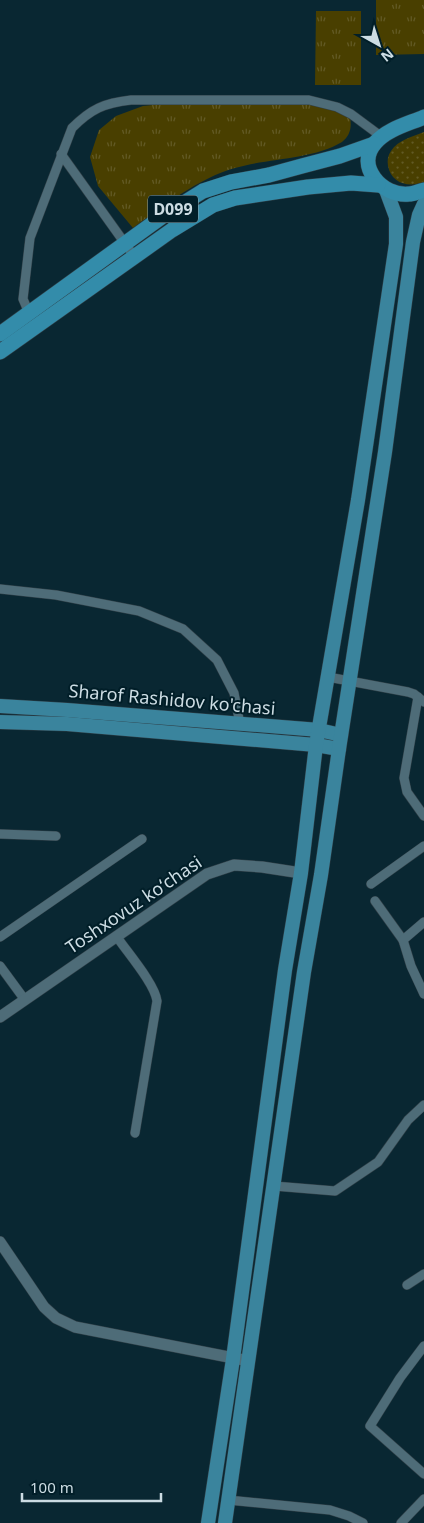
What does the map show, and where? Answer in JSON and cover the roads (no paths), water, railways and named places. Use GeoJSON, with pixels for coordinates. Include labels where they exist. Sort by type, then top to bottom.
{"type":"FeatureCollection","features":[{"type":"Feature","properties":{"kind":"highway","name":"D099"},"geometry":{"type":"LineString","coordinates":[[0,352],[130,250],[163,216],[203,191],[231,182],[269,175],[340,156],[378,140],[396,128],[423,118]]}},
{"type":"Feature","properties":{"kind":"highway"},"geometry":{"type":"LineString","coordinates":[[378,140],[370,154],[369,165],[372,176],[382,187]]}},
{"type":"Feature","properties":{"kind":"highway","name":"D099"},"geometry":{"type":"LineString","coordinates":[[0,334],[130,250],[172,230],[213,205],[235,198],[308,187],[351,183],[382,187],[396,193],[409,194],[424,190]]}},
{"type":"Feature","properties":{"kind":"main road"},"geometry":{"type":"LineString","coordinates":[[208,1523],[233,1358],[284,980],[301,873],[316,745],[358,500],[396,244],[396,217],[382,187]]}},
{"type":"Feature","properties":{"kind":"main road"},"geometry":{"type":"LineString","coordinates":[[225,1523],[304,972],[332,806],[341,735],[385,452],[413,242],[419,215],[424,204]]}},
{"type":"Feature","properties":{"kind":"main road","name":"Sharof Rashidov ko'chasi"},"geometry":{"type":"LineString","coordinates":[[0,706],[319,730],[341,735]]}},
{"type":"Feature","properties":{"kind":"main road","name":"Sharof Rashidov ko'chasi"},"geometry":{"type":"LineString","coordinates":[[0,722],[67,724],[316,745],[339,749]]}},
{"type":"Feature","properties":{"kind":"street"},"geometry":{"type":"LineString","coordinates":[[29,314],[23,299],[30,238],[72,128],[84,116],[98,108],[114,102],[130,100],[309,100],[337,107],[351,114],[378,140]]}},
{"type":"Feature","properties":{"kind":"street"},"geometry":{"type":"LineString","coordinates":[[61,154],[130,250]]}},
{"type":"Feature","properties":{"kind":"street"},"geometry":{"type":"LineString","coordinates":[[0,589],[56,595],[139,611],[183,629],[217,660],[234,693],[240,724]]}},
{"type":"Feature","properties":{"kind":"street"},"geometry":{"type":"LineString","coordinates":[[328,677],[408,692],[421,699],[404,778],[407,792],[424,816]]}},
{"type":"Feature","properties":{"kind":"street"},"geometry":{"type":"LineString","coordinates":[[0,834],[56,836]]}},
{"type":"Feature","properties":{"kind":"street"},"geometry":{"type":"LineString","coordinates":[[0,937],[142,839]]}},
{"type":"Feature","properties":{"kind":"street"},"geometry":{"type":"LineString","coordinates":[[371,884],[424,846]]}},
{"type":"Feature","properties":{"kind":"street","name":"Toshxovuz koʻchasi"},"geometry":{"type":"LineString","coordinates":[[0,1017],[207,874],[234,865],[301,873]]}},
{"type":"Feature","properties":{"kind":"street"},"geometry":{"type":"LineString","coordinates":[[375,901],[403,940],[411,966],[424,994]]}},
{"type":"Feature","properties":{"kind":"street"},"geometry":{"type":"LineString","coordinates":[[403,940],[424,922]]}},
{"type":"Feature","properties":{"kind":"street"},"geometry":{"type":"LineString","coordinates":[[117,936],[149,983],[156,995],[157,1001],[135,1133]]}},
{"type":"Feature","properties":{"kind":"street"},"geometry":{"type":"LineString","coordinates":[[0,966],[25,1000]]}},
{"type":"Feature","properties":{"kind":"street"},"geometry":{"type":"LineString","coordinates":[[274,1186],[335,1191],[378,1162],[408,1120],[424,1104]]}},
{"type":"Feature","properties":{"kind":"street"},"geometry":{"type":"LineString","coordinates":[[0,1242],[44,1307],[56,1318],[75,1327],[248,1361]]}},
{"type":"Feature","properties":{"kind":"street"},"geometry":{"type":"LineString","coordinates":[[407,1285],[424,1274]]}},
{"type":"Feature","properties":{"kind":"street"},"geometry":{"type":"LineString","coordinates":[[424,1346],[400,1378],[370,1426],[424,1474]]}},
{"type":"Feature","properties":{"kind":"street"},"geometry":{"type":"LineString","coordinates":[[401,1523],[424,1499]]}},
{"type":"Feature","properties":{"kind":"street"},"geometry":{"type":"LineString","coordinates":[[228,1500],[330,1510],[362,1523]]}}]}
